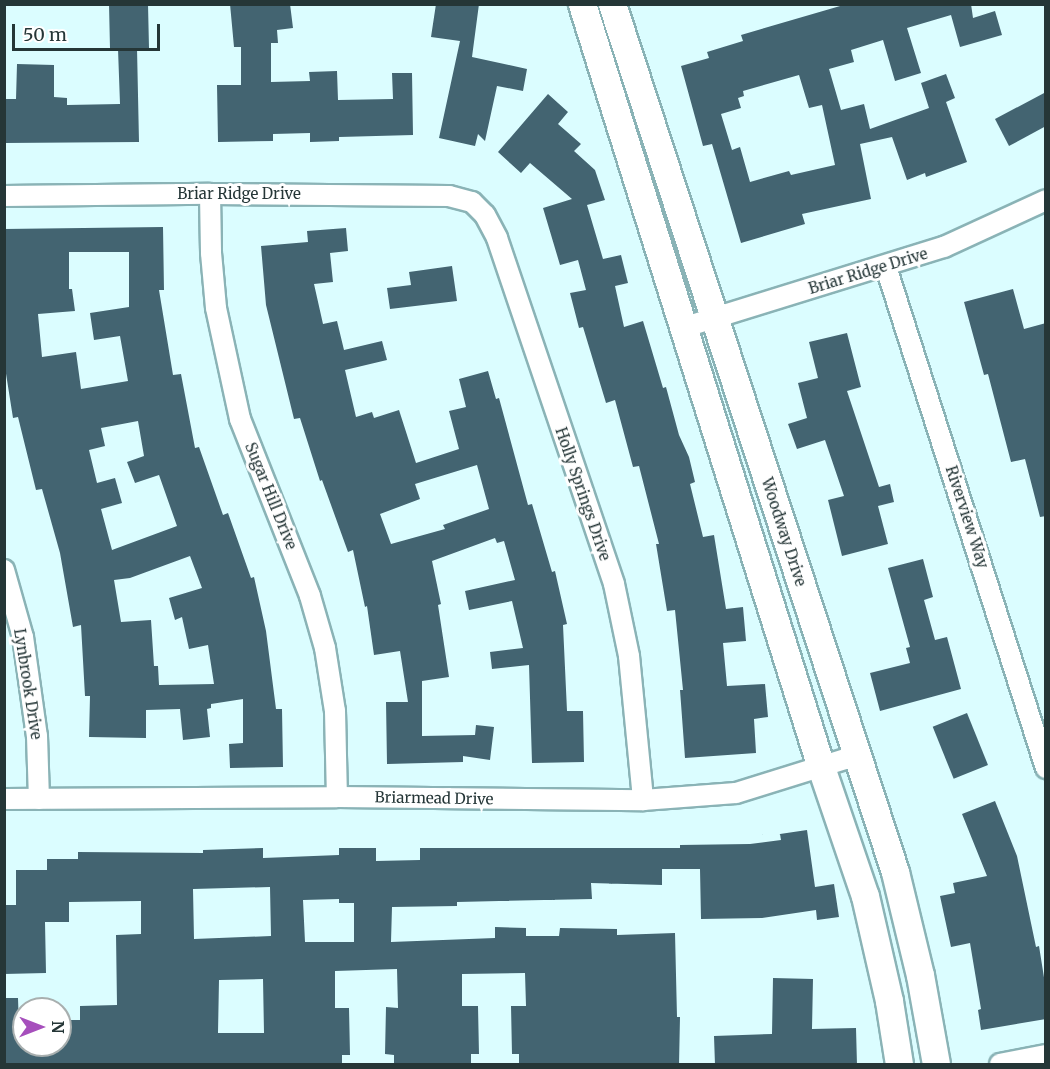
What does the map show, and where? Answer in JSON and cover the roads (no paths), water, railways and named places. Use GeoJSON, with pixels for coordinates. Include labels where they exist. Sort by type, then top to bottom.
{"type":"FeatureCollection","features":[{"type":"Feature","properties":{"kind":"main road"},"geometry":{"type":"LineString","coordinates":[[582,4],[821,767],[866,896],[899,1065]]}},
{"type":"Feature","properties":{"kind":"main road","name":"Woodway Drive"},"geometry":{"type":"LineString","coordinates":[[612,4],[895,872],[920,975],[936,1065]]}},
{"type":"Feature","properties":{"kind":"street","name":"Briar Ridge Drive"},"geometry":{"type":"LineString","coordinates":[[4,196],[210,194],[449,196],[472,202]]}},
{"type":"Feature","properties":{"kind":"street","name":"Sugar Hill Drive"},"geometry":{"type":"LineString","coordinates":[[210,194],[211,253],[216,308],[240,419],[303,578],[326,648],[335,711],[337,797]]}},
{"type":"Feature","properties":{"kind":"street","name":"Briar Ridge Drive"},"geometry":{"type":"LineString","coordinates":[[685,327],[886,267],[944,247],[1046,200]]}},
{"type":"Feature","properties":{"kind":"street","name":"Holly Springs Drive"},"geometry":{"type":"LineString","coordinates":[[472,202],[485,216],[497,238],[614,584],[629,656],[643,800]]}},
{"type":"Feature","properties":{"kind":"street","name":"Riverview Way"},"geometry":{"type":"LineString","coordinates":[[886,267],[1046,768]]}},
{"type":"Feature","properties":{"kind":"street","name":"Lynbrook Drive"},"geometry":{"type":"LineString","coordinates":[[4,570],[23,637],[37,736],[39,799]]}},
{"type":"Feature","properties":{"kind":"street","name":"Briarmead Drive"},"geometry":{"type":"LineString","coordinates":[[4,800],[337,797],[643,800],[736,793],[858,755]]}},
{"type":"Feature","properties":{"kind":"street"},"geometry":{"type":"LineString","coordinates":[[1000,1065],[1046,1055]]}}]}
